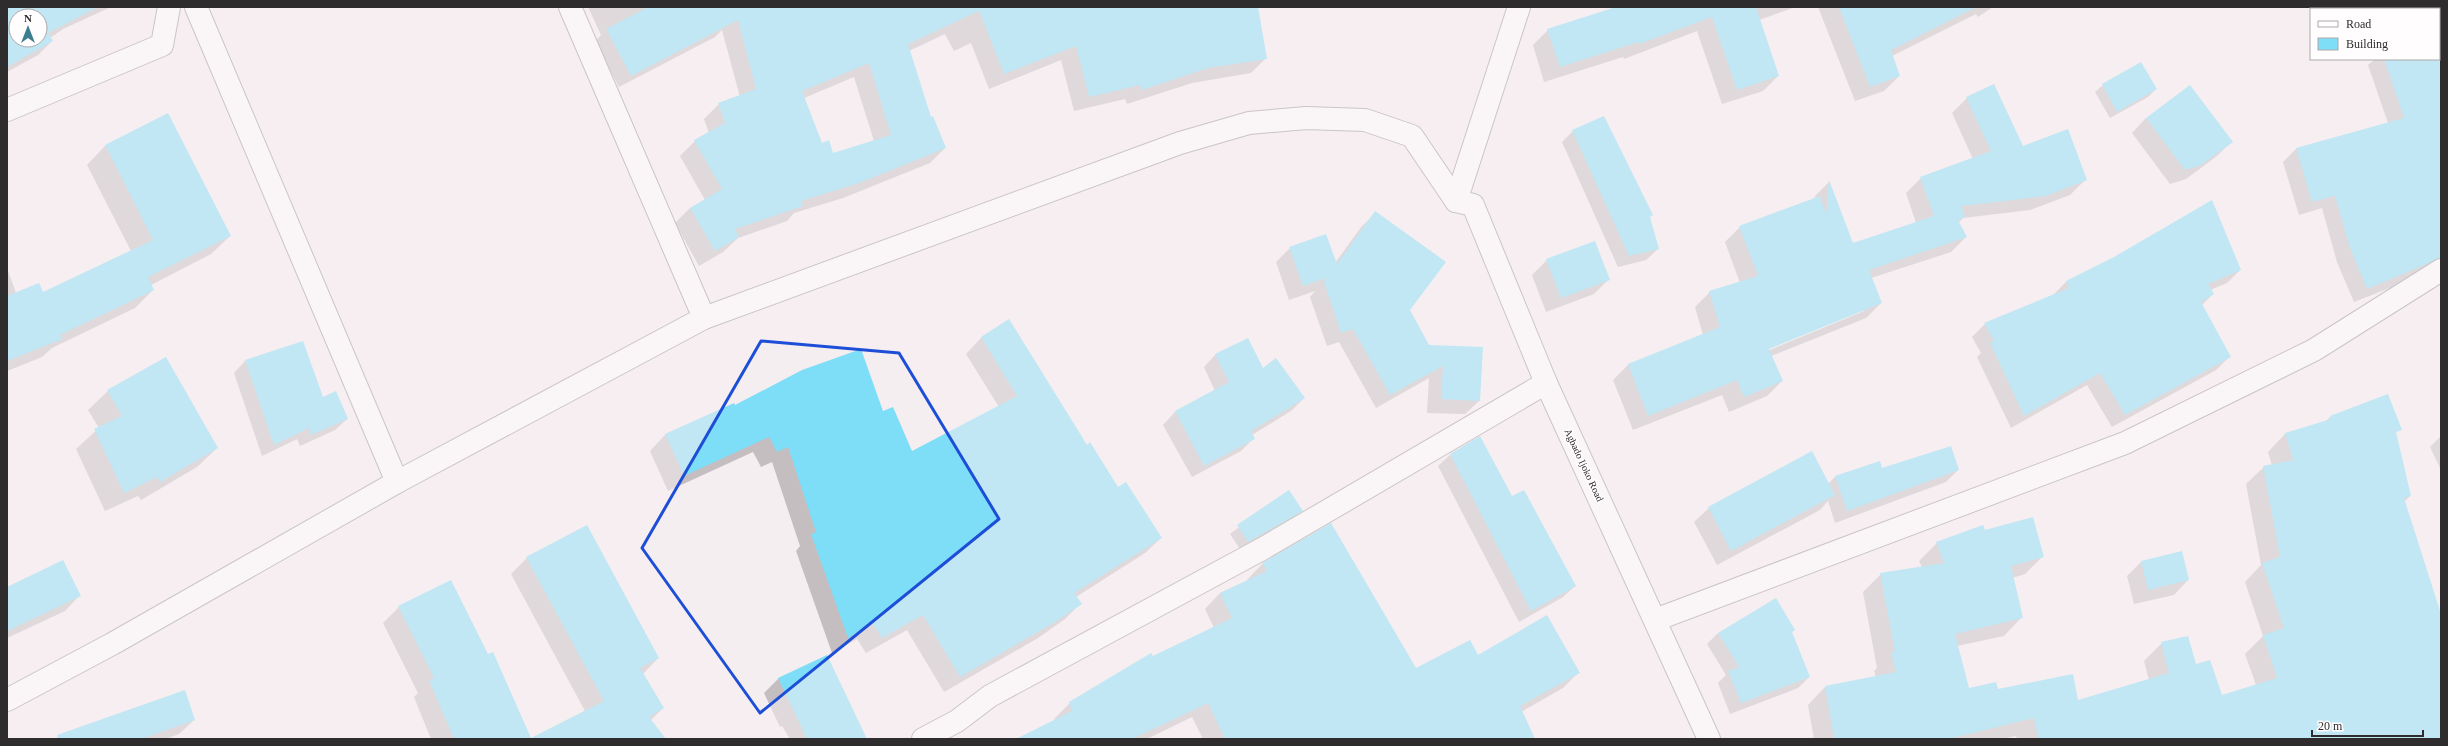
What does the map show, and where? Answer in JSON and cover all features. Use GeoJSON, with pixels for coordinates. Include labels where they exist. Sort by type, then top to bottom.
{"type":"FeatureCollection","features":[{"type":"Feature","properties":{"kind":"street"},"geometry":{"type":"LineString","coordinates":[[7,110],[162,45],[169,7]]}},
{"type":"Feature","properties":{"kind":"street"},"geometry":{"type":"LineString","coordinates":[[196,7],[397,482]]}},
{"type":"Feature","properties":{"kind":"street"},"geometry":{"type":"LineString","coordinates":[[570,7],[704,318]]}},
{"type":"Feature","properties":{"kind":"street"},"geometry":{"type":"LineString","coordinates":[[1456,201],[1519,7]]}},
{"type":"Feature","properties":{"kind":"street"},"geometry":{"type":"LineString","coordinates":[[7,700],[112,644],[397,482],[704,318],[1180,143],[1249,123],[1306,118],[1365,120],[1412,136],[1456,201]]}},
{"type":"Feature","properties":{"kind":"street","name":"Agbado Ijoko Road"},"geometry":{"type":"LineString","coordinates":[[1456,201],[1473,204],[1546,383],[1709,739]]}},
{"type":"Feature","properties":{"kind":"street"},"geometry":{"type":"LineString","coordinates":[[1655,620],[2125,443],[2314,350],[2441,270]]}},
{"type":"Feature","properties":{"kind":"street"},"geometry":{"type":"LineString","coordinates":[[923,739],[957,721],[990,696],[1262,549],[1546,383]]}},
{"type":"Feature","properties":{"kind":"highlighted area"},"geometry":{"type":"Polygon","coordinates":[[[761,341],[899,353],[999,519],[760,713],[642,548],[761,341]]]}},
{"type":"Feature","properties":{"kind":"building"},"geometry":{"type":"Polygon","coordinates":[[[7,7],[98,7],[48,33],[48,8],[8,8],[8,48],[41,48],[7,67],[7,7]]]}},
{"type":"Feature","properties":{"kind":"building"},"geometry":{"type":"Polygon","coordinates":[[[648,7],[1258,7],[1267,59],[1208,68],[1142,90],[1140,85],[1089,97],[1076,46],[1004,74],[979,11],[908,44],[931,117],[933,116],[946,148],[859,183],[801,201],[803,206],[735,229],[739,237],[715,251],[690,208],[722,189],[694,140],[725,123],[718,103],[756,89],[738,20],[631,76],[606,29],[648,7]],[[869,63],[802,91],[822,143],[829,140],[833,153],[891,135],[869,63]]]}},
{"type":"Feature","properties":{"kind":"building"},"geometry":{"type":"Polygon","coordinates":[[[1616,7],[1756,7],[1779,76],[1737,90],[1712,17],[1639,44],[1638,42],[1560,67],[1547,29],[1616,7]]]}},
{"type":"Feature","properties":{"kind":"building"},"geometry":{"type":"Polygon","coordinates":[[[1839,7],[1976,7],[1891,50],[1900,76],[1870,87],[1839,7]]]}},
{"type":"Feature","properties":{"kind":"building"},"geometry":{"type":"Polygon","coordinates":[[[48,33],[53,41],[48,44],[48,33]]]}},
{"type":"Feature","properties":{"kind":"building"},"geometry":{"type":"Polygon","coordinates":[[[2441,59],[2441,258],[2367,289],[2350,248],[2335,196],[2312,202],[2296,148],[2404,118],[2384,60],[2441,59]]]}},
{"type":"Feature","properties":{"kind":"building"},"geometry":{"type":"Polygon","coordinates":[[[2141,62],[2157,89],[2117,112],[2102,84],[2141,62]]]}},
{"type":"Feature","properties":{"kind":"building"},"geometry":{"type":"Polygon","coordinates":[[[1994,84],[2023,146],[2068,129],[2087,180],[2046,196],[1961,206],[1965,217],[1958,220],[1967,237],[1869,270],[1882,303],[1769,349],[1783,381],[1744,397],[1737,380],[1648,416],[1628,364],[1720,327],[1709,291],[1758,276],[1739,226],[1820,196],[1826,215],[1829,180],[1853,243],[1934,216],[1920,177],[1991,151],[1966,97],[1994,84]]]}},
{"type":"Feature","properties":{"kind":"building"},"geometry":{"type":"Polygon","coordinates":[[[2190,85],[2233,142],[2201,165],[2185,170],[2146,118],[2190,85]]]}},
{"type":"Feature","properties":{"kind":"building"},"geometry":{"type":"Polygon","coordinates":[[[168,113],[231,236],[148,277],[154,290],[60,335],[62,339],[7,361],[7,296],[39,283],[43,292],[153,240],[105,145],[168,113]]]}},
{"type":"Feature","properties":{"kind":"building"},"geometry":{"type":"Polygon","coordinates":[[[1604,116],[1653,215],[1650,217],[1659,249],[1629,256],[1572,130],[1604,116]]]}},
{"type":"Feature","properties":{"kind":"building"},"geometry":{"type":"Polygon","coordinates":[[[2212,200],[2241,270],[2208,284],[2214,294],[2201,302],[2231,357],[2125,415],[2100,373],[2024,416],[1990,343],[1994,341],[1984,323],[2069,288],[2066,281],[2114,257],[2212,200]]]}},
{"type":"Feature","properties":{"kind":"building"},"geometry":{"type":"Polygon","coordinates":[[[1375,211],[1446,262],[1410,310],[1429,345],[1483,347],[1480,401],[1441,399],[1443,366],[1390,395],[1353,329],[1341,333],[1324,282],[1326,278],[1303,286],[1289,247],[1326,234],[1337,264],[1375,211]]]}},
{"type":"Feature","properties":{"kind":"building"},"geometry":{"type":"Polygon","coordinates":[[[1595,241],[1610,280],[1561,298],[1546,259],[1595,241]]]}},
{"type":"Feature","properties":{"kind":"building"},"geometry":{"type":"Polygon","coordinates":[[[1009,319],[1087,445],[1090,442],[1118,487],[1126,482],[1162,538],[1074,593],[1082,604],[1055,622],[960,677],[923,615],[882,638],[873,624],[848,638],[811,534],[816,532],[788,447],[777,452],[769,437],[684,476],[665,434],[734,403],[735,405],[802,370],[861,349],[883,411],[893,407],[912,451],[1017,396],[981,337],[1009,319]]]}},
{"type":"Feature","properties":{"kind":"building"},"geometry":{"type":"Polygon","coordinates":[[[1248,338],[1263,368],[1276,358],[1305,398],[1251,431],[1255,439],[1204,466],[1175,411],[1229,382],[1215,354],[1248,338]]]}},
{"type":"Feature","properties":{"kind":"building"},"geometry":{"type":"Polygon","coordinates":[[[303,341],[323,397],[336,391],[348,419],[311,435],[309,428],[274,445],[245,360],[303,341]]]}},
{"type":"Feature","properties":{"kind":"building"},"geometry":{"type":"Polygon","coordinates":[[[166,357],[218,448],[160,482],[157,477],[124,493],[94,429],[122,416],[107,390],[166,357]]]}},
{"type":"Feature","properties":{"kind":"building"},"geometry":{"type":"Polygon","coordinates":[[[2388,394],[2402,430],[2396,432],[2411,496],[2404,498],[2441,614],[2441,739],[2038,739],[2034,718],[1948,739],[1834,739],[1825,686],[1896,672],[1891,652],[1895,652],[1880,573],[1944,563],[1936,542],[1983,525],[1985,530],[2033,517],[2044,557],[2011,566],[2023,618],[1955,634],[1969,688],[1996,682],[1998,689],[2073,674],[2078,700],[2169,673],[2161,642],[2188,636],[2196,664],[2210,660],[2222,695],[2277,678],[2263,635],[2284,628],[2262,563],[2280,557],[2263,466],[2293,460],[2285,433],[2331,419],[2330,416],[2388,394]]]}},
{"type":"Feature","properties":{"kind":"building"},"geometry":{"type":"Polygon","coordinates":[[[1480,436],[1512,496],[1524,490],[1576,586],[1531,611],[1450,454],[1480,436]]]}},
{"type":"Feature","properties":{"kind":"building"},"geometry":{"type":"Polygon","coordinates":[[[1951,446],[1959,470],[1847,511],[1835,476],[1880,461],[1882,468],[1951,446]]]}},
{"type":"Feature","properties":{"kind":"building"},"geometry":{"type":"Polygon","coordinates":[[[1812,451],[1835,495],[1731,551],[1708,507],[1812,451]]]}},
{"type":"Feature","properties":{"kind":"building"},"geometry":{"type":"Polygon","coordinates":[[[1289,490],[1303,511],[1248,542],[1237,525],[1289,490]]]}},
{"type":"Feature","properties":{"kind":"building"},"geometry":{"type":"Polygon","coordinates":[[[1331,523],[1416,668],[1470,640],[1478,655],[1547,615],[1580,673],[1520,706],[1535,739],[1225,739],[1208,703],[1132,739],[1016,739],[1072,711],[1069,702],[1151,653],[1153,656],[1232,618],[1220,593],[1267,571],[1262,563],[1331,523]]]}},
{"type":"Feature","properties":{"kind":"building"},"geometry":{"type":"Polygon","coordinates":[[[587,525],[659,658],[640,668],[664,708],[649,717],[666,739],[454,739],[429,680],[434,678],[398,606],[451,580],[488,654],[493,652],[531,738],[604,701],[526,557],[587,525]]]}},
{"type":"Feature","properties":{"kind":"building"},"geometry":{"type":"Polygon","coordinates":[[[2182,551],[2189,580],[2148,590],[2141,561],[2182,551]]]}},
{"type":"Feature","properties":{"kind":"building"},"geometry":{"type":"Polygon","coordinates":[[[63,560],[81,596],[7,631],[7,587],[63,560]]]}},
{"type":"Feature","properties":{"kind":"building"},"geometry":{"type":"Polygon","coordinates":[[[1776,598],[1795,630],[1792,632],[1810,677],[1741,703],[1728,671],[1739,667],[1718,633],[1776,598]]]}},
{"type":"Feature","properties":{"kind":"building"},"geometry":{"type":"Polygon","coordinates":[[[827,655],[867,739],[807,739],[778,678],[827,655]]]}},
{"type":"Feature","properties":{"kind":"building"},"geometry":{"type":"Polygon","coordinates":[[[185,690],[195,720],[141,739],[58,739],[57,735],[185,690]]]}}]}
